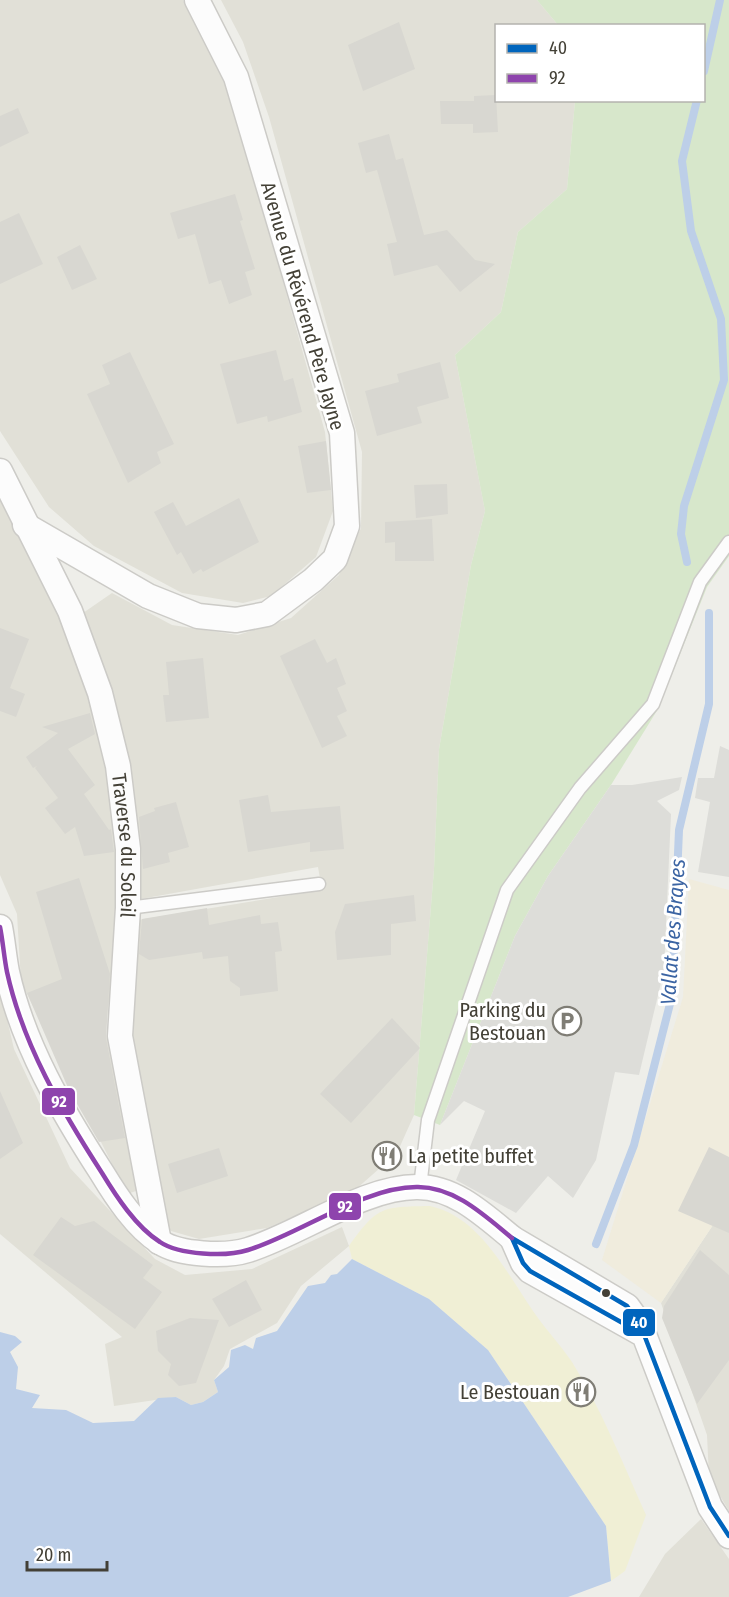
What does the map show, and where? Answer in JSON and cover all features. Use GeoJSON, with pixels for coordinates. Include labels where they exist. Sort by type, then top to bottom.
{"type":"FeatureCollection","features":[{"type":"Feature","properties":{"kind":"street","name":"Avenue du Révérend Père Jayne"},"geometry":{"type":"LineString","coordinates":[[25,525],[148,596],[198,616],[236,620],[267,614],[313,580],[335,559],[347,526],[342,433],[236,77],[197,0]]}},
{"type":"Feature","properties":{"kind":"street","name":"Traverse du Soleil"},"geometry":{"type":"LineString","coordinates":[[0,471],[25,525],[70,610],[100,693],[118,766],[128,849],[128,908],[120,1036],[159,1242]]}},
{"type":"Feature","properties":{"kind":"street"},"geometry":{"type":"LineString","coordinates":[[0,927],[14,996],[50,1086],[71,1125],[122,1205],[159,1242],[180,1251],[201,1253],[246,1251],[380,1193],[420,1187],[453,1195],[482,1213],[512,1238],[627,1306],[635,1314],[710,1507],[729,1536]]}},
{"type":"Feature","properties":{"kind":"lane"},"geometry":{"type":"LineString","coordinates":[[420,1187],[428,1120],[507,890],[580,788],[653,704],[700,582],[729,542]]}},
{"type":"Feature","properties":{"kind":"lane"},"geometry":{"type":"LineString","coordinates":[[128,908],[319,884]]}},
{"type":"Feature","properties":{"kind":"shaded area"},"geometry":{"type":"Polygon","coordinates":[[[0,0],[183,0],[230,91],[325,432],[333,511],[316,557],[271,596],[243,603],[182,593],[94,546],[49,507],[0,431],[0,0]]]}},
{"type":"Feature","properties":{"kind":"shaded area"},"geometry":{"type":"Polygon","coordinates":[[[221,0],[537,0],[557,24],[495,24],[495,102],[575,102],[567,189],[518,232],[501,312],[455,355],[485,511],[471,565],[439,749],[434,869],[414,1115],[397,1153],[355,1190],[267,1228],[199,1239],[171,1231],[159,1216],[128,1037],[132,921],[322,890],[318,867],[135,900],[116,703],[83,613],[112,593],[172,625],[238,635],[291,618],[339,575],[361,528],[362,452],[269,117],[243,42],[221,0]]]}},
{"type":"Feature","properties":{"kind":"shaded area"},"geometry":{"type":"Polygon","coordinates":[[[537,0],[729,0],[729,556],[707,587],[658,709],[611,785],[548,876],[515,936],[440,1125],[414,1115],[434,869],[439,749],[471,565],[485,511],[455,355],[501,312],[518,232],[567,189],[575,102],[705,102],[705,24],[557,24],[537,0]]]}},
{"type":"Feature","properties":{"kind":"shaded area"},"geometry":{"type":"Polygon","coordinates":[[[0,496],[68,621],[104,742],[122,906],[105,1030],[139,1190],[127,1194],[21,982],[17,914],[0,875],[0,496]]]}},
{"type":"Feature","properties":{"kind":"shaded area"},"geometry":{"type":"Polygon","coordinates":[[[720,746],[729,750],[729,877],[698,872],[710,802],[695,798],[698,778],[714,778],[720,746]]]}},
{"type":"Feature","properties":{"kind":"shaded area","name":"Parking du Bestouan"},"geometry":{"type":"Polygon","coordinates":[[[682,777],[679,790],[657,801],[671,814],[664,970],[639,1075],[615,1072],[596,1160],[573,1198],[548,1176],[516,1213],[456,1180],[485,1111],[464,1101],[440,1125],[515,936],[548,876],[611,785],[632,785],[682,777]]]}},
{"type":"Feature","properties":{"kind":"shaded area"},"geometry":{"type":"Polygon","coordinates":[[[689,879],[729,890],[729,1201],[661,1303],[602,1260],[683,997],[689,879]]]}},
{"type":"Feature","properties":{"kind":"shaded area"},"geometry":{"type":"Polygon","coordinates":[[[0,989],[14,1049],[70,1168],[155,1259],[185,1275],[252,1269],[342,1227],[349,1246],[301,1286],[277,1323],[230,1349],[224,1366],[214,1380],[218,1392],[203,1402],[191,1405],[176,1397],[114,1406],[105,1344],[122,1337],[0,1234],[0,989]]]}},
{"type":"Feature","properties":{"kind":"shaded area"},"geometry":{"type":"Polygon","coordinates":[[[729,1201],[729,1511],[709,1477],[707,1435],[661,1303],[729,1201]]]}},
{"type":"Feature","properties":{"kind":"shaded area"},"geometry":{"type":"Polygon","coordinates":[[[701,1519],[729,1559],[729,1597],[639,1597],[665,1554],[701,1519]]]}},
{"type":"Feature","properties":{"kind":"sand"},"geometry":{"type":"Polygon","coordinates":[[[430,1206],[448,1212],[463,1222],[490,1248],[538,1318],[572,1362],[603,1418],[646,1515],[625,1571],[611,1581],[606,1526],[488,1350],[429,1299],[352,1259],[349,1246],[374,1216],[382,1211],[401,1207],[430,1206]]]}},
{"type":"Feature","properties":{"kind":"water"},"geometry":{"type":"Polygon","coordinates":[[[352,1259],[429,1299],[488,1350],[606,1526],[611,1581],[568,1597],[0,1597],[0,1332],[15,1336],[22,1342],[10,1352],[18,1367],[16,1389],[40,1395],[32,1408],[66,1410],[93,1423],[134,1421],[158,1398],[176,1397],[191,1405],[203,1402],[218,1392],[214,1380],[229,1367],[231,1350],[245,1345],[253,1349],[256,1338],[277,1331],[308,1286],[325,1283],[331,1275],[337,1274],[352,1259]]]}},
{"type":"Feature","properties":{"kind":"building"},"geometry":{"type":"Polygon","coordinates":[[[399,22],[415,69],[363,91],[348,45],[399,22]]]}},
{"type":"Feature","properties":{"kind":"building"},"geometry":{"type":"Polygon","coordinates":[[[495,95],[498,132],[473,133],[473,124],[441,124],[440,101],[474,101],[474,96],[495,95]]]}},
{"type":"Feature","properties":{"kind":"building"},"geometry":{"type":"Polygon","coordinates":[[[18,108],[29,133],[0,147],[0,116],[18,108]]]}},
{"type":"Feature","properties":{"kind":"building"},"geometry":{"type":"Polygon","coordinates":[[[389,134],[396,160],[403,158],[424,235],[447,230],[475,260],[495,264],[460,292],[437,265],[394,276],[387,244],[397,242],[377,170],[366,173],[358,143],[389,134]]]}},
{"type":"Feature","properties":{"kind":"building"},"geometry":{"type":"Polygon","coordinates":[[[235,194],[243,220],[240,221],[255,269],[245,272],[252,295],[229,304],[221,280],[209,284],[195,234],[178,239],[170,213],[235,194]]]}},
{"type":"Feature","properties":{"kind":"building"},"geometry":{"type":"Polygon","coordinates":[[[19,213],[43,264],[0,284],[0,222],[19,213]]]}},
{"type":"Feature","properties":{"kind":"building"},"geometry":{"type":"Polygon","coordinates":[[[80,245],[97,279],[72,290],[57,257],[80,245]]]}},
{"type":"Feature","properties":{"kind":"building"},"geometry":{"type":"Polygon","coordinates":[[[276,350],[284,381],[293,378],[302,412],[268,422],[267,416],[237,424],[220,364],[276,350]]]}},
{"type":"Feature","properties":{"kind":"building"},"geometry":{"type":"Polygon","coordinates":[[[130,352],[174,444],[157,452],[161,463],[128,483],[87,394],[110,384],[102,365],[130,352]]]}},
{"type":"Feature","properties":{"kind":"building"},"geometry":{"type":"Polygon","coordinates":[[[440,362],[449,398],[417,407],[422,423],[377,436],[365,391],[399,382],[397,374],[440,362]]]}},
{"type":"Feature","properties":{"kind":"building"},"geometry":{"type":"Polygon","coordinates":[[[326,441],[331,490],[307,493],[298,446],[326,441]]]}},
{"type":"Feature","properties":{"kind":"building"},"geometry":{"type":"Polygon","coordinates":[[[447,484],[448,514],[416,518],[414,485],[447,484]]]}},
{"type":"Feature","properties":{"kind":"building"},"geometry":{"type":"Polygon","coordinates":[[[239,498],[259,542],[203,572],[201,569],[193,574],[181,552],[177,555],[154,512],[173,502],[186,526],[239,498]]]}},
{"type":"Feature","properties":{"kind":"building"},"geometry":{"type":"Polygon","coordinates":[[[432,519],[434,561],[395,561],[395,542],[385,543],[385,522],[432,519]]]}},
{"type":"Feature","properties":{"kind":"building"},"geometry":{"type":"Polygon","coordinates":[[[0,628],[29,639],[10,688],[25,694],[16,717],[0,711],[0,628]]]}},
{"type":"Feature","properties":{"kind":"building"},"geometry":{"type":"Polygon","coordinates":[[[315,639],[327,663],[336,658],[346,684],[337,688],[347,711],[337,716],[347,736],[322,748],[280,656],[315,639]]]}},
{"type":"Feature","properties":{"kind":"building"},"geometry":{"type":"Polygon","coordinates":[[[203,658],[209,718],[166,722],[163,695],[169,695],[166,662],[203,658]]]}},
{"type":"Feature","properties":{"kind":"building"},"geometry":{"type":"Polygon","coordinates":[[[90,713],[95,734],[68,749],[95,785],[84,794],[109,830],[111,829],[114,852],[84,856],[75,827],[65,834],[45,808],[58,798],[35,768],[37,766],[33,768],[26,757],[58,733],[42,727],[90,713]]]}},
{"type":"Feature","properties":{"kind":"building"},"geometry":{"type":"Polygon","coordinates":[[[268,795],[271,812],[340,806],[344,849],[310,852],[310,842],[248,852],[239,800],[268,795]]]}},
{"type":"Feature","properties":{"kind":"building"},"geometry":{"type":"Polygon","coordinates":[[[176,802],[189,847],[168,853],[170,862],[143,869],[139,817],[155,811],[154,808],[176,802]]]}},
{"type":"Feature","properties":{"kind":"building"},"geometry":{"type":"Polygon","coordinates":[[[79,878],[110,974],[106,1038],[125,1138],[99,1142],[69,1090],[27,993],[62,979],[36,892],[79,878]]]}},
{"type":"Feature","properties":{"kind":"building"},"geometry":{"type":"Polygon","coordinates":[[[414,895],[416,921],[391,924],[391,955],[337,960],[335,932],[345,904],[414,895]]]}},
{"type":"Feature","properties":{"kind":"building"},"geometry":{"type":"Polygon","coordinates":[[[207,908],[209,925],[260,915],[261,924],[278,922],[282,951],[275,952],[278,991],[240,996],[240,988],[230,981],[228,956],[203,959],[202,952],[149,960],[139,954],[142,919],[207,908]]]}},
{"type":"Feature","properties":{"kind":"building"},"geometry":{"type":"Polygon","coordinates":[[[392,1018],[420,1048],[351,1123],[320,1094],[392,1018]]]}},
{"type":"Feature","properties":{"kind":"building"},"geometry":{"type":"Polygon","coordinates":[[[0,1091],[23,1143],[0,1159],[0,1091]]]}},
{"type":"Feature","properties":{"kind":"building"},"geometry":{"type":"Polygon","coordinates":[[[709,1147],[729,1157],[729,1233],[678,1211],[709,1147]]]}},
{"type":"Feature","properties":{"kind":"building"},"geometry":{"type":"Polygon","coordinates":[[[219,1148],[228,1176],[177,1193],[168,1164],[219,1148]]]}},
{"type":"Feature","properties":{"kind":"building"},"geometry":{"type":"Polygon","coordinates":[[[61,1217],[75,1226],[94,1221],[153,1265],[143,1278],[162,1292],[135,1329],[33,1255],[61,1217]]]}},
{"type":"Feature","properties":{"kind":"building"},"geometry":{"type":"Polygon","coordinates":[[[700,1250],[729,1275],[729,1360],[697,1404],[662,1318],[664,1306],[700,1250]]]}},
{"type":"Feature","properties":{"kind":"building"},"geometry":{"type":"Polygon","coordinates":[[[246,1280],[262,1310],[229,1327],[212,1299],[246,1280]]]}},
{"type":"Feature","properties":{"kind":"building"},"geometry":{"type":"Polygon","coordinates":[[[190,1318],[219,1320],[196,1383],[179,1386],[168,1375],[171,1364],[158,1351],[156,1331],[190,1318]]]}},
{"type":"Feature","properties":{"kind":"waterway","name":"Vallat des Brayes"},"geometry":{"type":"LineString","coordinates":[[705,67],[720,0]]}},
{"type":"Feature","properties":{"kind":"waterway","name":"Vallat des Brayes"},"geometry":{"type":"LineString","coordinates":[[687,562],[681,534],[684,506],[724,380],[721,319],[691,231],[682,161],[697,102]]}},
{"type":"Feature","properties":{"kind":"waterway","name":"Vallat des Brayes"},"geometry":{"type":"LineString","coordinates":[[596,1244],[634,1145],[672,996],[679,830],[709,704],[709,613]]}},
{"type":"Feature","properties":{"kind":"transit line","name":"92"},"geometry":{"type":"LineString","coordinates":[[0,927],[14,999],[46,1077],[73,1126],[120,1201],[135,1220],[160,1242],[179,1250],[203,1254],[239,1252],[268,1243],[376,1194],[418,1187],[432,1188],[457,1197],[512,1238]]}},
{"type":"Feature","properties":{"kind":"transit line","name":"40"},"geometry":{"type":"LineString","coordinates":[[644,1335],[530,1271],[523,1263],[512,1238],[627,1306],[640,1324],[710,1507],[729,1536]]}},
{"type":"Feature","properties":{"kind":"place","name":"Parking du Bestouan"},"geometry":{"type":"Point","coordinates":[567,1021]}},
{"type":"Feature","properties":{"kind":"place","name":"La petite buffet"},"geometry":{"type":"Point","coordinates":[387,1156]}},
{"type":"Feature","properties":{"kind":"place","name":"Le Bestouan"},"geometry":{"type":"Point","coordinates":[581,1392]}}]}
